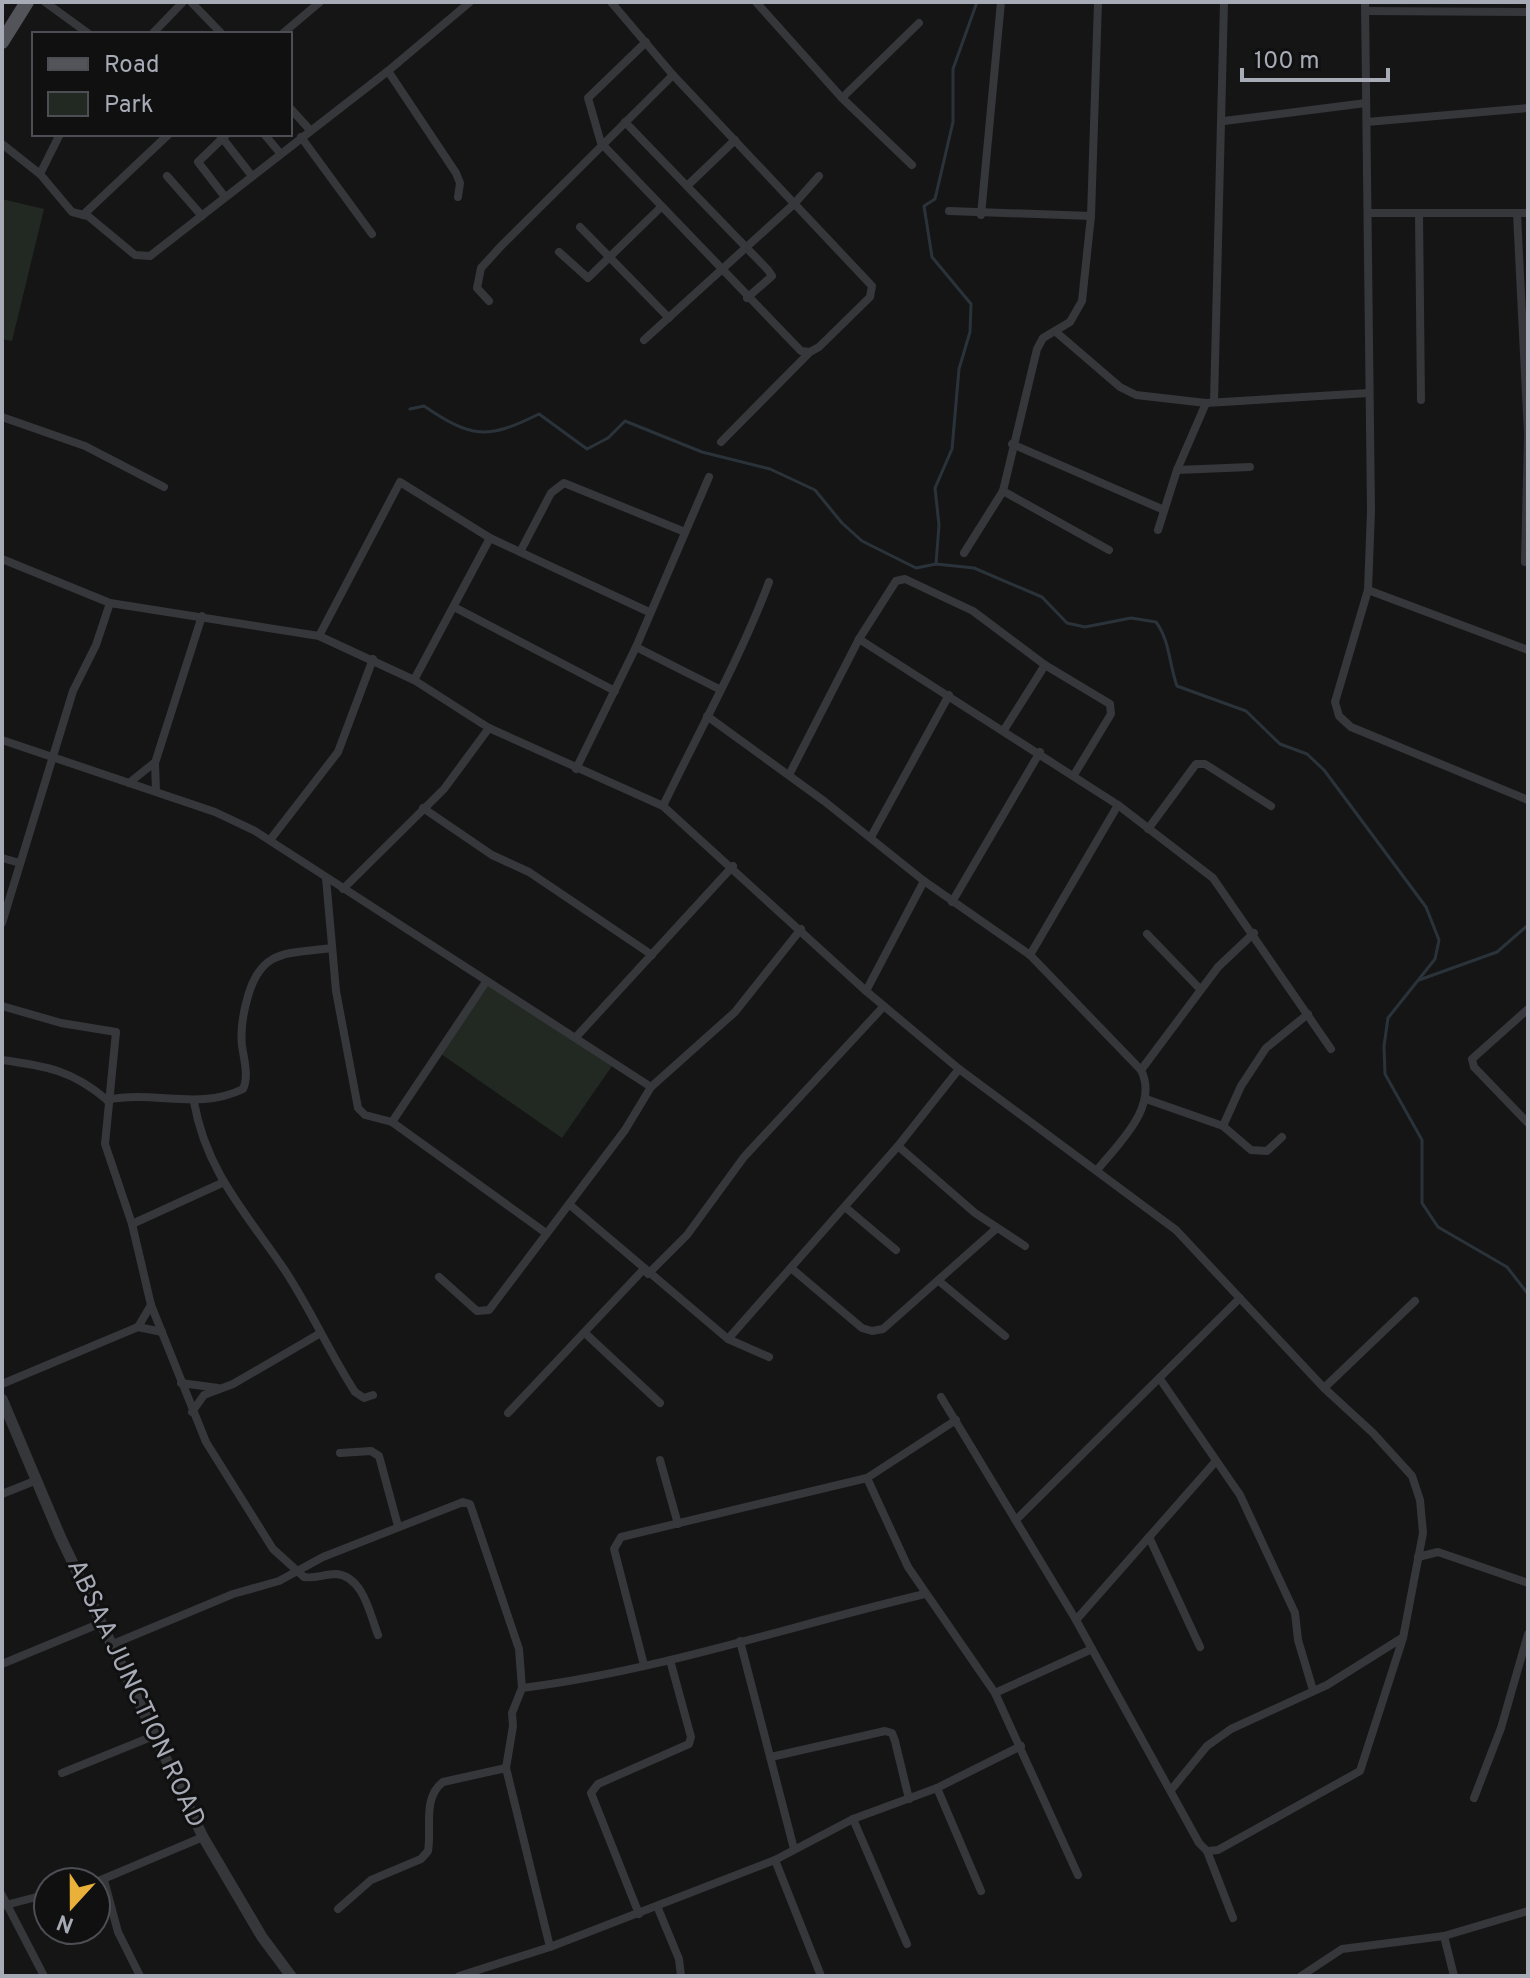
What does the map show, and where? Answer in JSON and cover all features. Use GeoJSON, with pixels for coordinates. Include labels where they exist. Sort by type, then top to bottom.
{"type":"FeatureCollection","features":[{"type":"Feature","properties":{"kind":"main road"},"geometry":{"type":"LineString","coordinates":[[2,42],[21,4]]}},
{"type":"Feature","properties":{"kind":"street"},"geometry":{"type":"LineString","coordinates":[[45,2],[86,32]]}},
{"type":"Feature","properties":{"kind":"street"},"geometry":{"type":"LineString","coordinates":[[154,32],[183,2]]}},
{"type":"Feature","properties":{"kind":"street"},"geometry":{"type":"LineString","coordinates":[[191,2],[220,32]]}},
{"type":"Feature","properties":{"kind":"street"},"geometry":{"type":"LineString","coordinates":[[284,32],[320,2]]}},
{"type":"Feature","properties":{"kind":"street"},"geometry":{"type":"LineString","coordinates":[[2,144],[40,174],[72,212],[83,215],[135,255],[150,256],[388,71],[470,2]]}},
{"type":"Feature","properties":{"kind":"street"},"geometry":{"type":"LineString","coordinates":[[611,2],[673,75],[872,286],[873,292],[721,442]]}},
{"type":"Feature","properties":{"kind":"street"},"geometry":{"type":"LineString","coordinates":[[757,2],[842,98],[912,165]]}},
{"type":"Feature","properties":{"kind":"street"},"geometry":{"type":"LineString","coordinates":[[981,215],[1001,2]]}},
{"type":"Feature","properties":{"kind":"street"},"geometry":{"type":"LineString","coordinates":[[964,553],[1003,491],[1037,349],[1043,338],[1070,322],[1082,301],[1091,216],[1098,2]]}},
{"type":"Feature","properties":{"kind":"street"},"geometry":{"type":"LineString","coordinates":[[1158,530],[1177,470],[1210,402],[1224,121],[1224,2]]}},
{"type":"Feature","properties":{"kind":"street"},"geometry":{"type":"LineString","coordinates":[[1528,12],[1365,6],[1368,590],[1335,702],[1339,716],[1351,727],[1528,800]]}},
{"type":"Feature","properties":{"kind":"street"},"geometry":{"type":"LineString","coordinates":[[842,98],[919,23]]}},
{"type":"Feature","properties":{"kind":"street"},"geometry":{"type":"LineString","coordinates":[[646,42],[588,98],[601,143],[747,298],[801,351],[810,352]]}},
{"type":"Feature","properties":{"kind":"street"},"geometry":{"type":"LineString","coordinates":[[388,71],[456,173],[460,183],[458,197]]}},
{"type":"Feature","properties":{"kind":"street"},"geometry":{"type":"LineString","coordinates":[[489,301],[477,288],[481,268],[601,143],[673,75]]}},
{"type":"Feature","properties":{"kind":"street"},"geometry":{"type":"LineString","coordinates":[[1224,121],[1366,103]]}},
{"type":"Feature","properties":{"kind":"street"},"geometry":{"type":"LineString","coordinates":[[1367,122],[1528,108]]}},
{"type":"Feature","properties":{"kind":"street"},"geometry":{"type":"LineString","coordinates":[[292,110],[310,130]]}},
{"type":"Feature","properties":{"kind":"street"},"geometry":{"type":"LineString","coordinates":[[625,122],[772,276],[747,298]]}},
{"type":"Feature","properties":{"kind":"street"},"geometry":{"type":"LineString","coordinates":[[40,174],[59,136]]}},
{"type":"Feature","properties":{"kind":"street"},"geometry":{"type":"LineString","coordinates":[[83,215],[167,136]]}},
{"type":"Feature","properties":{"kind":"street"},"geometry":{"type":"LineString","coordinates":[[222,136],[198,164],[225,197]]}},
{"type":"Feature","properties":{"kind":"street"},"geometry":{"type":"LineString","coordinates":[[224,136],[252,176]]}},
{"type":"Feature","properties":{"kind":"street"},"geometry":{"type":"LineString","coordinates":[[266,136],[280,153]]}},
{"type":"Feature","properties":{"kind":"street"},"geometry":{"type":"LineString","coordinates":[[301,137],[372,234]]}},
{"type":"Feature","properties":{"kind":"street"},"geometry":{"type":"LineString","coordinates":[[687,186],[735,140]]}},
{"type":"Feature","properties":{"kind":"street"},"geometry":{"type":"LineString","coordinates":[[167,176],[202,216]]}},
{"type":"Feature","properties":{"kind":"street"},"geometry":{"type":"LineString","coordinates":[[644,340],[794,204],[819,176]]}},
{"type":"Feature","properties":{"kind":"street"},"geometry":{"type":"LineString","coordinates":[[559,252],[586,278],[661,207]]}},
{"type":"Feature","properties":{"kind":"street"},"geometry":{"type":"LineString","coordinates":[[949,211],[981,215],[1091,216]]}},
{"type":"Feature","properties":{"kind":"street"},"geometry":{"type":"LineString","coordinates":[[1368,213],[1528,213]]}},
{"type":"Feature","properties":{"kind":"street"},"geometry":{"type":"LineString","coordinates":[[1419,213],[1421,400]]}},
{"type":"Feature","properties":{"kind":"street"},"geometry":{"type":"LineString","coordinates":[[1517,214],[1528,434],[1525,562]]}},
{"type":"Feature","properties":{"kind":"street"},"geometry":{"type":"LineString","coordinates":[[580,227],[669,318]]}},
{"type":"Feature","properties":{"kind":"street"},"geometry":{"type":"LineString","coordinates":[[1056,332],[1120,387],[1136,395],[1210,402],[1369,393]]}},
{"type":"Feature","properties":{"kind":"street"},"geometry":{"type":"LineString","coordinates":[[2,417],[85,446],[164,487]]}},
{"type":"Feature","properties":{"kind":"street"},"geometry":{"type":"LineString","coordinates":[[1012,444],[1164,510]]}},
{"type":"Feature","properties":{"kind":"street"},"geometry":{"type":"LineString","coordinates":[[1177,470],[1250,467]]}},
{"type":"Feature","properties":{"kind":"street"},"geometry":{"type":"LineString","coordinates":[[576,769],[636,647],[709,477]]}},
{"type":"Feature","properties":{"kind":"street"},"geometry":{"type":"LineString","coordinates":[[319,636],[400,482],[409,484],[490,538],[649,612]]}},
{"type":"Feature","properties":{"kind":"street"},"geometry":{"type":"LineString","coordinates":[[520,552],[551,493],[564,483],[685,532]]}},
{"type":"Feature","properties":{"kind":"street"},"geometry":{"type":"LineString","coordinates":[[1003,491],[1109,550]]}},
{"type":"Feature","properties":{"kind":"street"},"geometry":{"type":"LineString","coordinates":[[414,680],[490,538]]}},
{"type":"Feature","properties":{"kind":"street"},"geometry":{"type":"LineString","coordinates":[[3,563],[110,603],[319,636],[414,680],[489,728],[663,806],[733,866],[866,991],[959,1069],[1098,1169],[1176,1230],[1324,1388],[1412,1476],[1420,1500],[1423,1533],[1403,1638],[1360,1771],[1218,1850],[1207,1851]]}},
{"type":"Feature","properties":{"kind":"street"},"geometry":{"type":"LineString","coordinates":[[789,775],[859,639],[896,581],[905,579],[973,611],[1045,665],[1113,708],[1074,775]]}},
{"type":"Feature","properties":{"kind":"street"},"geometry":{"type":"LineString","coordinates":[[663,806],[719,689],[743,649],[769,582]]}},
{"type":"Feature","properties":{"kind":"street"},"geometry":{"type":"LineString","coordinates":[[1368,590],[1528,650]]}},
{"type":"Feature","properties":{"kind":"street"},"geometry":{"type":"LineString","coordinates":[[2,923],[75,683],[96,645],[110,603]]}},
{"type":"Feature","properties":{"kind":"street"},"geometry":{"type":"LineString","coordinates":[[454,607],[615,691]]}},
{"type":"Feature","properties":{"kind":"street"},"geometry":{"type":"LineString","coordinates":[[156,791],[155,763],[202,616]]}},
{"type":"Feature","properties":{"kind":"street"},"geometry":{"type":"LineString","coordinates":[[859,639],[1040,752],[1118,805],[1213,878],[1254,933],[1331,1049]]}},
{"type":"Feature","properties":{"kind":"street"},"geometry":{"type":"LineString","coordinates":[[636,647],[719,689]]}},
{"type":"Feature","properties":{"kind":"street"},"geometry":{"type":"LineString","coordinates":[[270,840],[338,752],[373,659]]}},
{"type":"Feature","properties":{"kind":"street"},"geometry":{"type":"LineString","coordinates":[[1004,730],[1045,665]]}},
{"type":"Feature","properties":{"kind":"street"},"geometry":{"type":"LineString","coordinates":[[871,837],[949,695]]}},
{"type":"Feature","properties":{"kind":"street"},"geometry":{"type":"LineString","coordinates":[[707,716],[871,837],[952,902],[1030,955],[1141,1070],[1146,1080],[1146,1099],[1126,1134],[1098,1169]]}},
{"type":"Feature","properties":{"kind":"street"},"geometry":{"type":"LineString","coordinates":[[343,889],[444,789],[489,728]]}},
{"type":"Feature","properties":{"kind":"street"},"geometry":{"type":"LineString","coordinates":[[2,740],[231,819],[270,840],[486,982],[577,1036],[651,1087]]}},
{"type":"Feature","properties":{"kind":"street"},"geometry":{"type":"LineString","coordinates":[[952,902],[1040,752]]}},
{"type":"Feature","properties":{"kind":"street"},"geometry":{"type":"LineString","coordinates":[[129,783],[155,763]]}},
{"type":"Feature","properties":{"kind":"street"},"geometry":{"type":"LineString","coordinates":[[1148,829],[1196,764],[1205,764],[1271,806]]}},
{"type":"Feature","properties":{"kind":"street"},"geometry":{"type":"LineString","coordinates":[[1030,955],[1118,805]]}},
{"type":"Feature","properties":{"kind":"street"},"geometry":{"type":"LineString","coordinates":[[423,808],[492,855],[529,872],[652,955]]}},
{"type":"Feature","properties":{"kind":"street"},"geometry":{"type":"LineString","coordinates":[[2,858],[20,863]]}},
{"type":"Feature","properties":{"kind":"street"},"geometry":{"type":"LineString","coordinates":[[577,1036],[733,866]]}},
{"type":"Feature","properties":{"kind":"street"},"geometry":{"type":"LineString","coordinates":[[326,878],[336,991],[358,1108],[365,1115],[392,1122],[546,1233]]}},
{"type":"Feature","properties":{"kind":"street"},"geometry":{"type":"LineString","coordinates":[[866,991],[924,881]]}},
{"type":"Feature","properties":{"kind":"street"},"geometry":{"type":"LineString","coordinates":[[439,1277],[477,1311],[486,1312],[625,1130],[651,1087],[735,1012],[801,929]]}},
{"type":"Feature","properties":{"kind":"street"},"geometry":{"type":"LineString","coordinates":[[1141,1070],[1200,989],[1254,933]]}},
{"type":"Feature","properties":{"kind":"street"},"geometry":{"type":"LineString","coordinates":[[1147,934],[1200,989]]}},
{"type":"Feature","properties":{"kind":"street"},"geometry":{"type":"LineString","coordinates":[[2,1060],[42,1066],[83,1080],[107,1100],[149,1096],[194,1102],[239,1091],[246,1085],[240,1032],[256,969],[265,961],[287,954],[332,948]]}},
{"type":"Feature","properties":{"kind":"street"},"geometry":{"type":"LineString","coordinates":[[392,1122],[486,982]]}},
{"type":"Feature","properties":{"kind":"street"},"geometry":{"type":"LineString","coordinates":[[2,1006],[61,1023],[116,1032],[105,1144],[132,1224],[151,1305],[192,1412],[206,1442],[267,1539],[296,1572],[313,1578],[339,1574],[352,1580],[363,1594],[378,1635]]}},
{"type":"Feature","properties":{"kind":"street"},"geometry":{"type":"LineString","coordinates":[[508,1413],[646,1272],[687,1235],[744,1157],[884,1006]]}},
{"type":"Feature","properties":{"kind":"street"},"geometry":{"type":"LineString","coordinates":[[1528,1009],[1472,1059],[1474,1067],[1528,1123]]}},
{"type":"Feature","properties":{"kind":"street"},"geometry":{"type":"LineString","coordinates":[[1223,1126],[1241,1086],[1266,1048],[1308,1014]]}},
{"type":"Feature","properties":{"kind":"street"},"geometry":{"type":"LineString","coordinates":[[728,1339],[898,1146],[959,1069]]}},
{"type":"Feature","properties":{"kind":"street"},"geometry":{"type":"LineString","coordinates":[[1146,1099],[1223,1126],[1251,1150],[1267,1151],[1282,1137]]}},
{"type":"Feature","properties":{"kind":"street"},"geometry":{"type":"LineString","coordinates":[[194,1102],[198,1122],[222,1183],[285,1271],[355,1392],[364,1398],[373,1395]]}},
{"type":"Feature","properties":{"kind":"street"},"geometry":{"type":"LineString","coordinates":[[898,1146],[997,1228],[1025,1246]]}},
{"type":"Feature","properties":{"kind":"street"},"geometry":{"type":"LineString","coordinates":[[132,1224],[222,1183]]}},
{"type":"Feature","properties":{"kind":"street"},"geometry":{"type":"LineString","coordinates":[[570,1205],[728,1339],[769,1357]]}},
{"type":"Feature","properties":{"kind":"street"},"geometry":{"type":"LineString","coordinates":[[845,1207],[896,1250]]}},
{"type":"Feature","properties":{"kind":"street"},"geometry":{"type":"LineString","coordinates":[[791,1268],[862,1328],[872,1331],[883,1329],[997,1228]]}},
{"type":"Feature","properties":{"kind":"street"},"geometry":{"type":"LineString","coordinates":[[939,1281],[1005,1336]]}},
{"type":"Feature","properties":{"kind":"street"},"geometry":{"type":"LineString","coordinates":[[1017,1519],[1240,1298]]}},
{"type":"Feature","properties":{"kind":"street"},"geometry":{"type":"LineString","coordinates":[[1324,1388],[1415,1301]]}},
{"type":"Feature","properties":{"kind":"street"},"geometry":{"type":"LineString","coordinates":[[138,1327],[151,1305]]}},
{"type":"Feature","properties":{"kind":"street"},"geometry":{"type":"LineString","coordinates":[[2,1384],[138,1327],[162,1332]]}},
{"type":"Feature","properties":{"kind":"street"},"geometry":{"type":"LineString","coordinates":[[192,1412],[204,1395],[233,1384],[319,1334]]}},
{"type":"Feature","properties":{"kind":"street"},"geometry":{"type":"LineString","coordinates":[[586,1334],[660,1403]]}},
{"type":"Feature","properties":{"kind":"street"},"geometry":{"type":"LineString","coordinates":[[1160,1379],[1240,1495],[1295,1613],[1298,1640],[1313,1690]]}},
{"type":"Feature","properties":{"kind":"street"},"geometry":{"type":"LineString","coordinates":[[180,1383],[219,1388]]}},
{"type":"Feature","properties":{"kind":"street"},"geometry":{"type":"LineString","coordinates":[[941,1397],[1017,1519],[1199,1843],[1207,1851],[1233,1918]]}},
{"type":"Feature","properties":{"kind":"street","name":"ABSAA JUNCTION ROAD"},"geometry":{"type":"LineString","coordinates":[[2,1399],[101,1623],[203,1837],[262,1937],[291,1976]]}},
{"type":"Feature","properties":{"kind":"street"},"geometry":{"type":"LineString","coordinates":[[644,1665],[615,1545],[621,1537],[867,1478],[956,1420]]}},
{"type":"Feature","properties":{"kind":"street"},"geometry":{"type":"LineString","coordinates":[[340,1453],[371,1451],[379,1456],[398,1526]]}},
{"type":"Feature","properties":{"kind":"street"},"geometry":{"type":"LineString","coordinates":[[660,1460],[678,1524]]}},
{"type":"Feature","properties":{"kind":"street"},"geometry":{"type":"LineString","coordinates":[[1076,1620],[1216,1461]]}},
{"type":"Feature","properties":{"kind":"street"},"geometry":{"type":"LineString","coordinates":[[867,1478],[892,1537],[925,1594],[995,1693],[1078,1875]]}},
{"type":"Feature","properties":{"kind":"street"},"geometry":{"type":"LineString","coordinates":[[2,1494],[37,1480]]}},
{"type":"Feature","properties":{"kind":"street"},"geometry":{"type":"LineString","coordinates":[[113,1644],[463,1502],[474,1510],[519,1649],[522,1688],[512,1713],[513,1726],[506,1768],[550,1947]]}},
{"type":"Feature","properties":{"kind":"street"},"geometry":{"type":"LineString","coordinates":[[1149,1537],[1200,1647]]}},
{"type":"Feature","properties":{"kind":"street"},"geometry":{"type":"LineString","coordinates":[[1418,1557],[1438,1552],[1528,1583]]}},
{"type":"Feature","properties":{"kind":"street"},"geometry":{"type":"LineString","coordinates":[[522,1688],[670,1660],[925,1594]]}},
{"type":"Feature","properties":{"kind":"street"},"geometry":{"type":"LineString","coordinates":[[2,1664],[101,1623]]}},
{"type":"Feature","properties":{"kind":"street"},"geometry":{"type":"LineString","coordinates":[[1474,1798],[1501,1728],[1528,1634]]}},
{"type":"Feature","properties":{"kind":"street"},"geometry":{"type":"LineString","coordinates":[[1171,1790],[1207,1746],[1231,1729],[1378,1656],[1403,1638]]}},
{"type":"Feature","properties":{"kind":"street"},"geometry":{"type":"LineString","coordinates":[[740,1641],[794,1849]]}},
{"type":"Feature","properties":{"kind":"street"},"geometry":{"type":"LineString","coordinates":[[995,1693],[1092,1649]]}},
{"type":"Feature","properties":{"kind":"street"},"geometry":{"type":"LineString","coordinates":[[639,1914],[591,1793],[598,1784],[689,1744],[691,1737],[670,1660]]}},
{"type":"Feature","properties":{"kind":"street"},"geometry":{"type":"LineString","coordinates":[[771,1757],[885,1731],[892,1733],[909,1799]]}},
{"type":"Feature","properties":{"kind":"street"},"geometry":{"type":"LineString","coordinates":[[62,1773],[156,1735]]}},
{"type":"Feature","properties":{"kind":"street"},"geometry":{"type":"LineString","coordinates":[[459,1976],[550,1947],[775,1860],[853,1819],[937,1788],[1021,1746]]}},
{"type":"Feature","properties":{"kind":"street"},"geometry":{"type":"LineString","coordinates":[[338,1909],[371,1880],[421,1859],[428,1851],[430,1797],[435,1788],[443,1782],[506,1768]]}},
{"type":"Feature","properties":{"kind":"street"},"geometry":{"type":"LineString","coordinates":[[937,1788],[981,1891]]}},
{"type":"Feature","properties":{"kind":"street"},"geometry":{"type":"LineString","coordinates":[[853,1819],[907,1944]]}},
{"type":"Feature","properties":{"kind":"street"},"geometry":{"type":"LineString","coordinates":[[112,1876],[203,1837]]}},
{"type":"Feature","properties":{"kind":"street"},"geometry":{"type":"LineString","coordinates":[[775,1860],[821,1976]]}},
{"type":"Feature","properties":{"kind":"street"},"geometry":{"type":"LineString","coordinates":[[2,1895],[4,1905],[44,1976]]}},
{"type":"Feature","properties":{"kind":"street"},"geometry":{"type":"LineString","coordinates":[[4,1905],[32,1898]]}},
{"type":"Feature","properties":{"kind":"street"},"geometry":{"type":"LineString","coordinates":[[657,1906],[679,1959],[681,1976]]}},
{"type":"Feature","properties":{"kind":"street"},"geometry":{"type":"LineString","coordinates":[[1301,1976],[1342,1949],[1444,1936],[1528,1911]]}},
{"type":"Feature","properties":{"kind":"street"},"geometry":{"type":"LineString","coordinates":[[112,1915],[140,1976]]}},
{"type":"Feature","properties":{"kind":"street"},"geometry":{"type":"LineString","coordinates":[[1444,1936],[1454,1976]]}},
{"type":"Feature","properties":{"kind":"green space"},"geometry":{"type":"Polygon","coordinates":[[[2,199],[44,209],[12,341],[2,339],[2,199]]]}},
{"type":"Feature","properties":{"kind":"green space"},"geometry":{"type":"Polygon","coordinates":[[[491,982],[612,1066],[562,1138],[441,1054],[491,982]]]}},
{"type":"Feature","properties":{"kind":"waterway"},"geometry":{"type":"LineString","coordinates":[[936,564],[939,525],[935,488],[952,449],[959,369],[970,332],[971,304],[932,257],[924,206],[935,199],[953,122],[953,69],[977,2]]}},
{"type":"Feature","properties":{"kind":"waterway"},"geometry":{"type":"LineString","coordinates":[[410,409],[424,406],[454,424],[480,432],[506,428],[539,414],[587,449],[608,438],[625,421],[702,452],[770,469],[815,490],[842,523],[862,541],[916,568],[936,564],[974,568],[1042,597],[1067,623],[1085,627],[1131,618],[1156,622],[1167,645],[1177,686],[1246,711],[1280,744],[1307,754],[1324,770],[1426,907],[1439,940],[1435,959],[1388,1018],[1384,1046],[1385,1074],[1422,1140],[1422,1203],[1438,1227],[1507,1267],[1528,1294]]}},
{"type":"Feature","properties":{"kind":"waterway"},"geometry":{"type":"LineString","coordinates":[[1419,980],[1497,952],[1528,925]]}}]}
